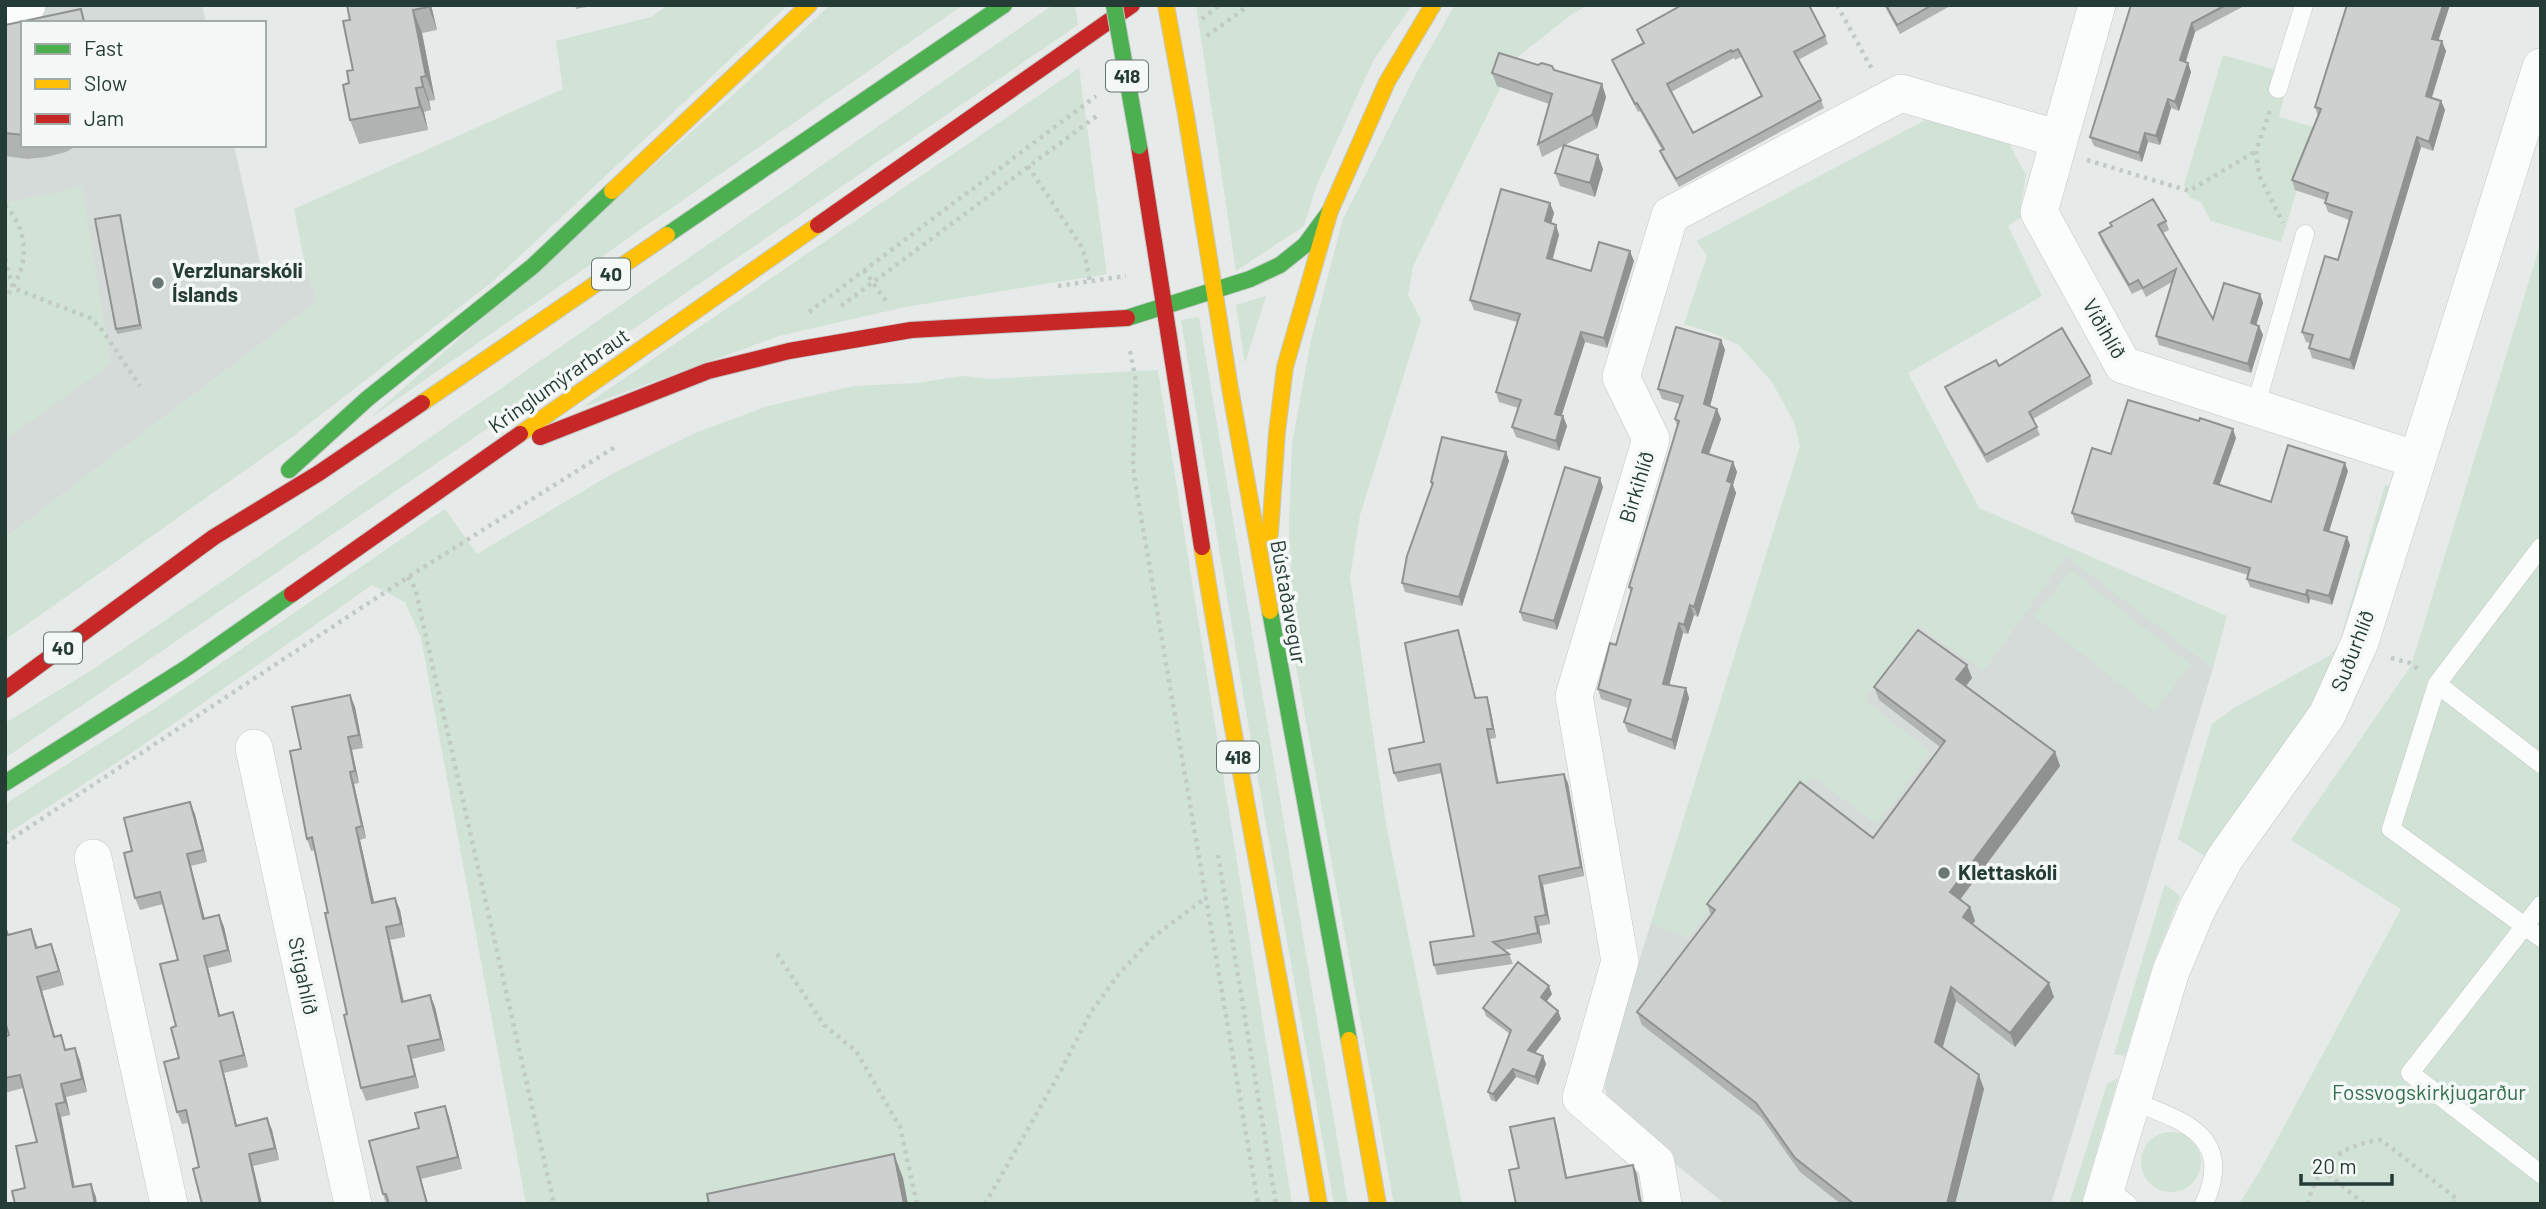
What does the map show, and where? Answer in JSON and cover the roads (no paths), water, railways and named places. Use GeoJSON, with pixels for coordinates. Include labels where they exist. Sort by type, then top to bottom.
{"type":"FeatureCollection","features":[{"type":"Feature","properties":{"kind":"main road"},"geometry":{"type":"LineString","coordinates":[[215,537],[367,399],[533,266],[809,5]]}},
{"type":"Feature","properties":{"kind":"main road","name":"40"},"geometry":{"type":"LineString","coordinates":[[5,690],[215,537],[319,473],[1004,5]]}},
{"type":"Feature","properties":{"kind":"main road","name":"418"},"geometry":{"type":"LineString","coordinates":[[1114,5],[1166,308],[1221,666],[1319,1204]]}},
{"type":"Feature","properties":{"kind":"main road","name":"Kringlumýrarbraut"},"geometry":{"type":"LineString","coordinates":[[5,783],[188,667],[1132,5]]}},
{"type":"Feature","properties":{"kind":"main road","name":"Bústaðavegur"},"geometry":{"type":"LineString","coordinates":[[1166,5],[1186,115],[1212,293],[1275,652],[1378,1204]]}},
{"type":"Feature","properties":{"kind":"main road"},"geometry":{"type":"LineString","coordinates":[[1275,652],[1270,528],[1285,367],[1330,211],[1387,82],[1433,5]]}},
{"type":"Feature","properties":{"kind":"main road"},"geometry":{"type":"LineString","coordinates":[[482,460],[708,371],[802,348],[911,330],[1108,321],[1136,317],[1212,293],[1280,265],[1305,245],[1330,211]]}},
{"type":"Feature","properties":{"kind":"street"},"geometry":{"type":"LineString","coordinates":[[5,9],[27,5]]}},
{"type":"Feature","properties":{"kind":"street","name":"Víðihlíð"},"geometry":{"type":"LineString","coordinates":[[2094,8],[2039,212],[2123,365],[2417,460]]}},
{"type":"Feature","properties":{"kind":"street","name":"Suðurhlíð"},"geometry":{"type":"LineString","coordinates":[[2112,1198],[2133,1101],[2171,971],[2198,907],[2225,858],[2327,715],[2360,642],[2541,67]]}},
{"type":"Feature","properties":{"kind":"street","name":"Birkihlíð"},"geometry":{"type":"LineString","coordinates":[[1663,1204],[1656,1163],[1581,1098],[1620,961],[1574,696],[1651,439],[1621,377],[1670,215],[1901,93],[2057,145]]}},
{"type":"Feature","properties":{"kind":"street","name":"Stigahlíð"},"geometry":{"type":"LineString","coordinates":[[254,748],[353,1204]]}},
{"type":"Feature","properties":{"kind":"street"},"geometry":{"type":"LineString","coordinates":[[93,858],[169,1204]]}},
{"type":"Feature","properties":{"kind":"lane"},"geometry":{"type":"LineString","coordinates":[[2278,89],[2304,5]]}},
{"type":"Feature","properties":{"kind":"lane"},"geometry":{"type":"LineString","coordinates":[[2255,408],[2305,234]]}},
{"type":"Feature","properties":{"kind":"lane"},"geometry":{"type":"LineString","coordinates":[[2541,547],[2437,684],[2391,829],[2541,938]]}},
{"type":"Feature","properties":{"kind":"lane"},"geometry":{"type":"LineString","coordinates":[[2437,684],[2541,764]]}},
{"type":"Feature","properties":{"kind":"lane"},"geometry":{"type":"LineString","coordinates":[[2541,905],[2410,1073],[2541,1174]]}},
{"type":"Feature","properties":{"kind":"lane"},"geometry":{"type":"LineString","coordinates":[[2133,1101],[2176,1117],[2197,1130],[2206,1140],[2213,1166],[2204,1204]]}},
{"type":"Feature","properties":{"kind":"place","name":"Verzlunarskóli Íslands"},"geometry":{"type":"Point","coordinates":[158,283]}},
{"type":"Feature","properties":{"kind":"place","name":"Klettaskóli"},"geometry":{"type":"Point","coordinates":[1944,873]}},
{"type":"Feature","properties":{"kind":"park label","name":"Fossvogskirkjugarður"},"geometry":{"type":"Point","coordinates":[2429,1093]}}]}
